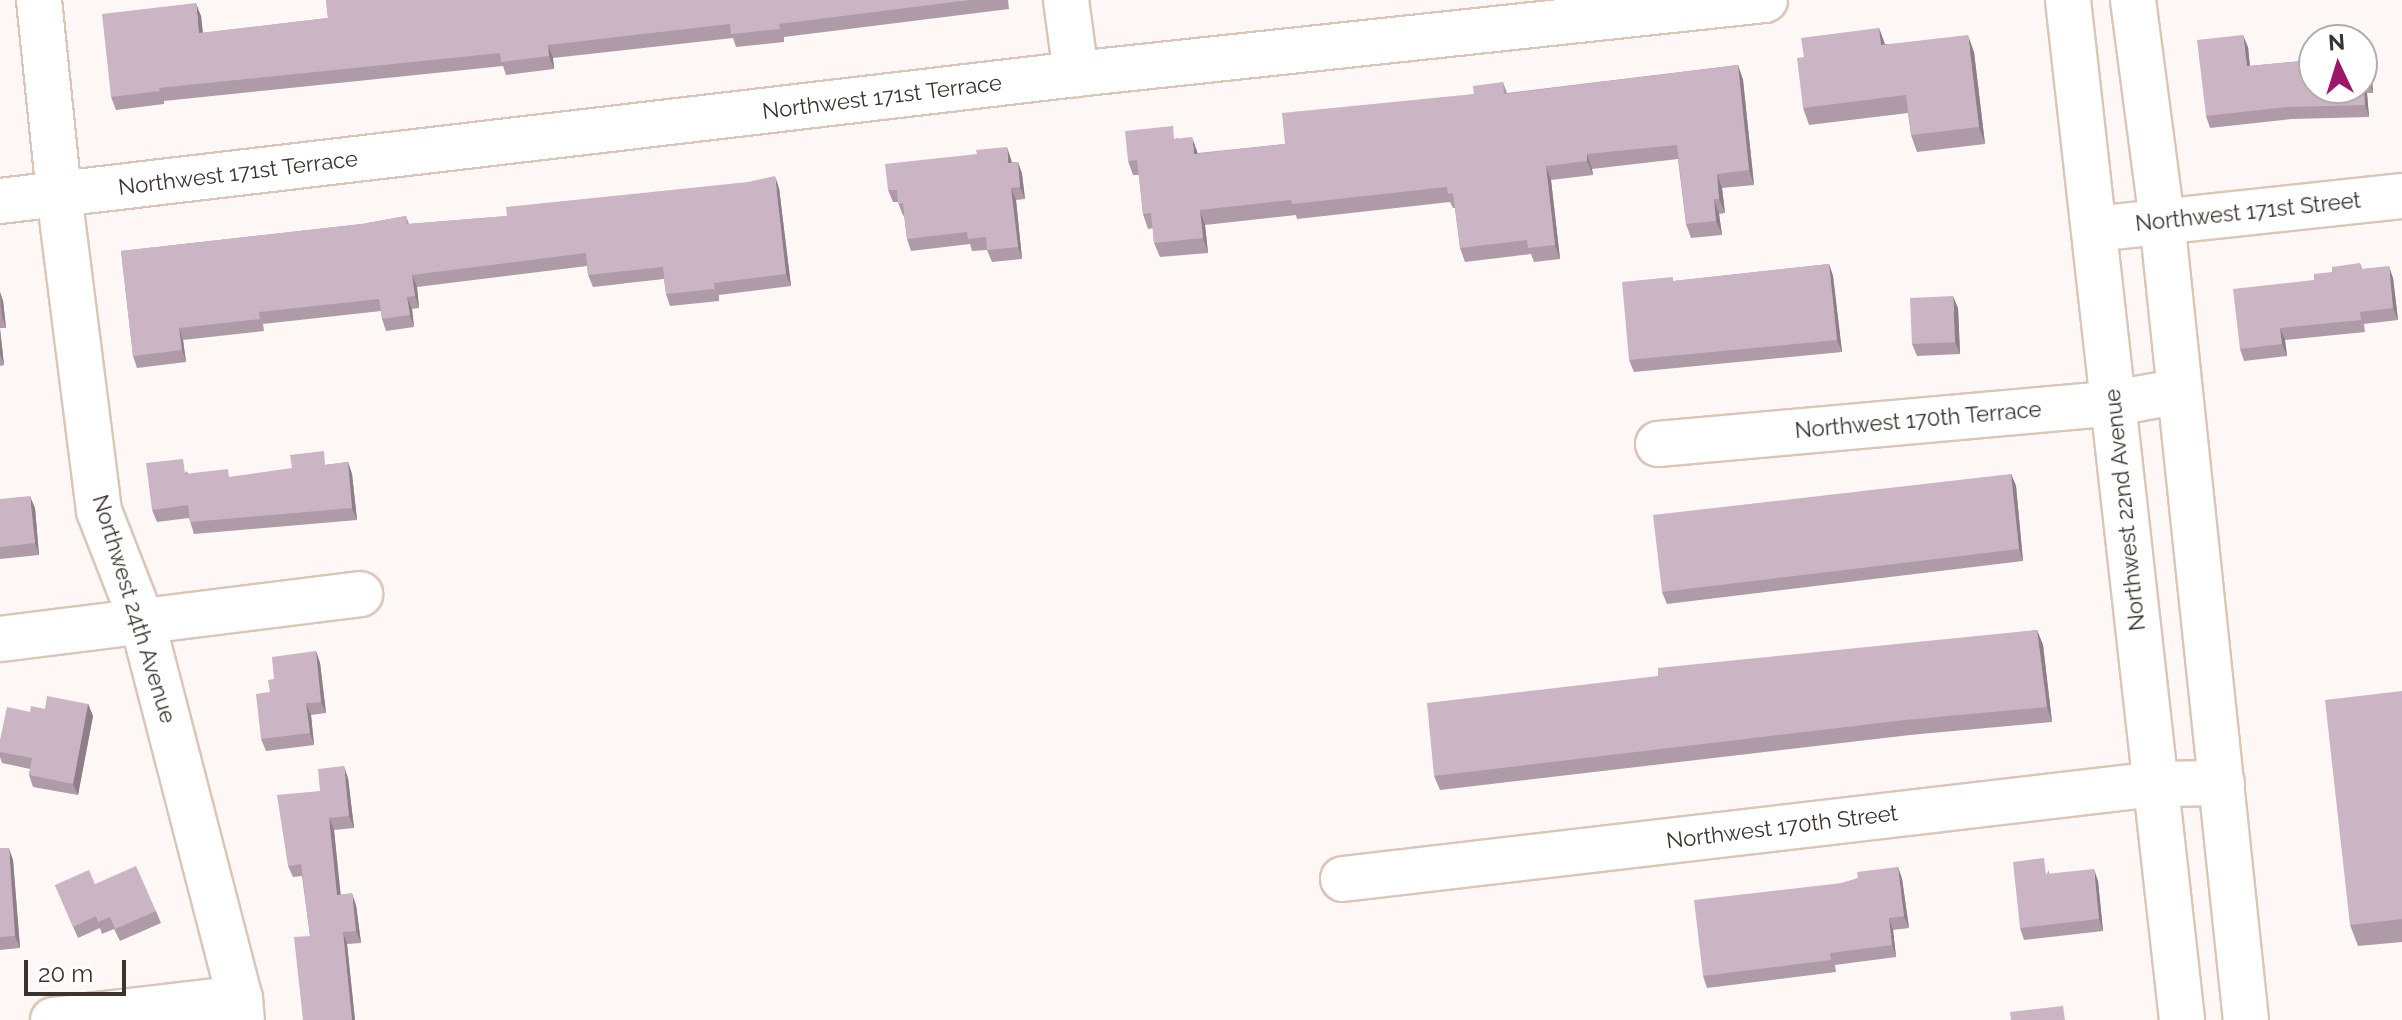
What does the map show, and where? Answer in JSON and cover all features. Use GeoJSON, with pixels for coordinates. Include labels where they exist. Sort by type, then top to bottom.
{"type":"FeatureCollection","features":[{"type":"Feature","properties":{"kind":"street","name":"Northwest 24th Avenue"},"geometry":{"type":"LineString","coordinates":[[39,0],[59,194],[99,511],[143,624],[241,1009]]}},
{"type":"Feature","properties":{"kind":"street"},"geometry":{"type":"LineString","coordinates":[[1066,0],[1076,74]]}},
{"type":"Feature","properties":{"kind":"street","name":"Northwest 171st Terrace"},"geometry":{"type":"LineString","coordinates":[[0,201],[1076,74],[1765,0]]}},
{"type":"Feature","properties":{"kind":"street","name":"Northwest 22nd Avenue"},"geometry":{"type":"LineString","coordinates":[[2068,0],[2182,1020]]}},
{"type":"Feature","properties":{"kind":"street"},"geometry":{"type":"LineString","coordinates":[[2133,0],[2162,220],[2177,392],[2246,1020]]}},
{"type":"Feature","properties":{"kind":"street","name":"Northwest 171st Street"},"geometry":{"type":"LineString","coordinates":[[2094,229],[2402,196]]}},
{"type":"Feature","properties":{"kind":"street","name":"Northwest 170th Terrace"},"geometry":{"type":"LineString","coordinates":[[1658,444],[2113,403],[2177,392]]}},
{"type":"Feature","properties":{"kind":"street"},"geometry":{"type":"LineString","coordinates":[[0,639],[143,624],[360,594]]}},
{"type":"Feature","properties":{"kind":"street","name":"Northwest 170th Street"},"geometry":{"type":"LineString","coordinates":[[1343,879],[2155,784],[2222,783]]}},
{"type":"Feature","properties":{"kind":"street"},"geometry":{"type":"LineString","coordinates":[[53,1020],[241,1009]]}},
{"type":"Feature","properties":{"kind":"building"},"geometry":{"type":"Polygon","coordinates":[[[326,0],[970,0],[779,24],[780,29],[731,34],[730,24],[548,45],[549,56],[501,62],[500,53],[159,88],[160,91],[111,97],[102,14],[196,3],[199,33],[328,18],[326,0]]]}},
{"type":"Feature","properties":{"kind":"building"},"geometry":{"type":"Polygon","coordinates":[[[1879,28],[1881,45],[1968,35],[1979,127],[1911,135],[1906,95],[1803,108],[1797,58],[1804,57],[1801,38],[1879,28]]]}},
{"type":"Feature","properties":{"kind":"building"},"geometry":{"type":"Polygon","coordinates":[[[2243,35],[2247,66],[2298,61],[2298,104],[2365,105],[2287,107],[2206,116],[2197,40],[2243,35]]]}},
{"type":"Feature","properties":{"kind":"building"},"geometry":{"type":"Polygon","coordinates":[[[1738,65],[1749,170],[1717,174],[1719,199],[1714,199],[1716,221],[1686,224],[1677,145],[1587,154],[1587,161],[1546,166],[1555,245],[1528,248],[1527,240],[1460,248],[1453,193],[1448,194],[1447,187],[1292,204],[1291,200],[1200,210],[1203,238],[1154,243],[1151,213],[1143,214],[1137,160],[1128,161],[1125,131],[1173,126],[1174,139],[1192,137],[1194,154],[1285,144],[1282,113],[1474,94],[1473,86],[1503,82],[1504,94],[1738,65]]]}},
{"type":"Feature","properties":{"kind":"building"},"geometry":{"type":"Polygon","coordinates":[[[1007,147],[1008,163],[1018,162],[1020,187],[1011,188],[1018,247],[987,250],[986,237],[968,239],[967,232],[907,239],[903,203],[898,204],[897,190],[888,190],[885,164],[977,154],[976,150],[1007,147]]]}},
{"type":"Feature","properties":{"kind":"building"},"geometry":{"type":"Polygon","coordinates":[[[775,176],[786,274],[714,283],[715,289],[666,294],[663,267],[588,275],[586,253],[412,275],[415,296],[407,297],[410,315],[382,319],[379,299],[259,312],[260,319],[179,328],[182,350],[133,356],[121,251],[362,224],[406,216],[407,224],[507,216],[506,207],[748,182],[775,176]]]}},
{"type":"Feature","properties":{"kind":"building"},"geometry":{"type":"Polygon","coordinates":[[[2360,263],[2361,269],[2389,266],[2393,308],[2360,312],[2361,320],[2280,328],[2282,344],[2240,349],[2233,289],[2314,280],[2314,274],[2332,272],[2332,267],[2360,263]]]}},
{"type":"Feature","properties":{"kind":"building"},"geometry":{"type":"Polygon","coordinates":[[[1829,264],[1837,340],[1629,360],[1622,282],[1673,277],[1673,281],[1829,264]]]}},
{"type":"Feature","properties":{"kind":"building"},"geometry":{"type":"Polygon","coordinates":[[[1953,296],[1955,342],[1912,344],[1910,298],[1953,296]]]}},
{"type":"Feature","properties":{"kind":"building"},"geometry":{"type":"Polygon","coordinates":[[[324,451],[325,465],[348,462],[352,508],[190,522],[188,505],[152,510],[146,463],[183,459],[185,474],[228,469],[229,477],[292,468],[290,455],[324,451]]]}},
{"type":"Feature","properties":{"kind":"building"},"geometry":{"type":"Polygon","coordinates":[[[2011,474],[2019,549],[1662,592],[1653,515],[2011,474]]]}},
{"type":"Feature","properties":{"kind":"building"},"geometry":{"type":"Polygon","coordinates":[[[30,496],[35,543],[0,547],[0,499],[30,496]]]}},
{"type":"Feature","properties":{"kind":"building"},"geometry":{"type":"Polygon","coordinates":[[[2037,630],[2047,707],[1905,720],[1434,776],[1427,703],[1658,676],[1658,668],[2037,630]]]}},
{"type":"Feature","properties":{"kind":"building"},"geometry":{"type":"Polygon","coordinates":[[[316,651],[321,702],[306,703],[310,733],[261,739],[256,694],[270,692],[268,680],[274,679],[272,657],[316,651]]]}},
{"type":"Feature","properties":{"kind":"building"},"geometry":{"type":"Polygon","coordinates":[[[2402,691],[2402,919],[2350,925],[2325,700],[2402,691]]]}},
{"type":"Feature","properties":{"kind":"building"},"geometry":{"type":"Polygon","coordinates":[[[47,696],[88,704],[73,784],[29,775],[32,758],[0,752],[7,707],[30,712],[31,706],[45,709],[47,696]]]}},
{"type":"Feature","properties":{"kind":"building"},"geometry":{"type":"Polygon","coordinates":[[[344,766],[349,816],[329,818],[337,895],[352,893],[356,931],[343,932],[352,1020],[303,1020],[294,937],[310,936],[301,864],[288,866],[277,795],[320,791],[318,769],[344,766]]]}},
{"type":"Feature","properties":{"kind":"building"},"geometry":{"type":"Polygon","coordinates":[[[0,848],[9,848],[15,936],[0,937],[0,848]]]}},
{"type":"Feature","properties":{"kind":"building"},"geometry":{"type":"Polygon","coordinates":[[[2044,858],[2046,874],[2094,869],[2099,919],[2020,928],[2013,862],[2044,858]]]}},
{"type":"Feature","properties":{"kind":"building"},"geometry":{"type":"Polygon","coordinates":[[[136,866],[156,911],[115,929],[110,917],[98,922],[96,916],[73,927],[55,885],[89,870],[95,884],[136,866]]]}},
{"type":"Feature","properties":{"kind":"building"},"geometry":{"type":"Polygon","coordinates":[[[1898,867],[1904,916],[1889,918],[1892,945],[1830,953],[1831,960],[1703,976],[1694,900],[1842,883],[1858,878],[1857,872],[1898,867]]]}},
{"type":"Feature","properties":{"kind":"building"},"geometry":{"type":"Polygon","coordinates":[[[2063,1006],[2065,1020],[2011,1020],[2010,1012],[2063,1006]]]}}]}
